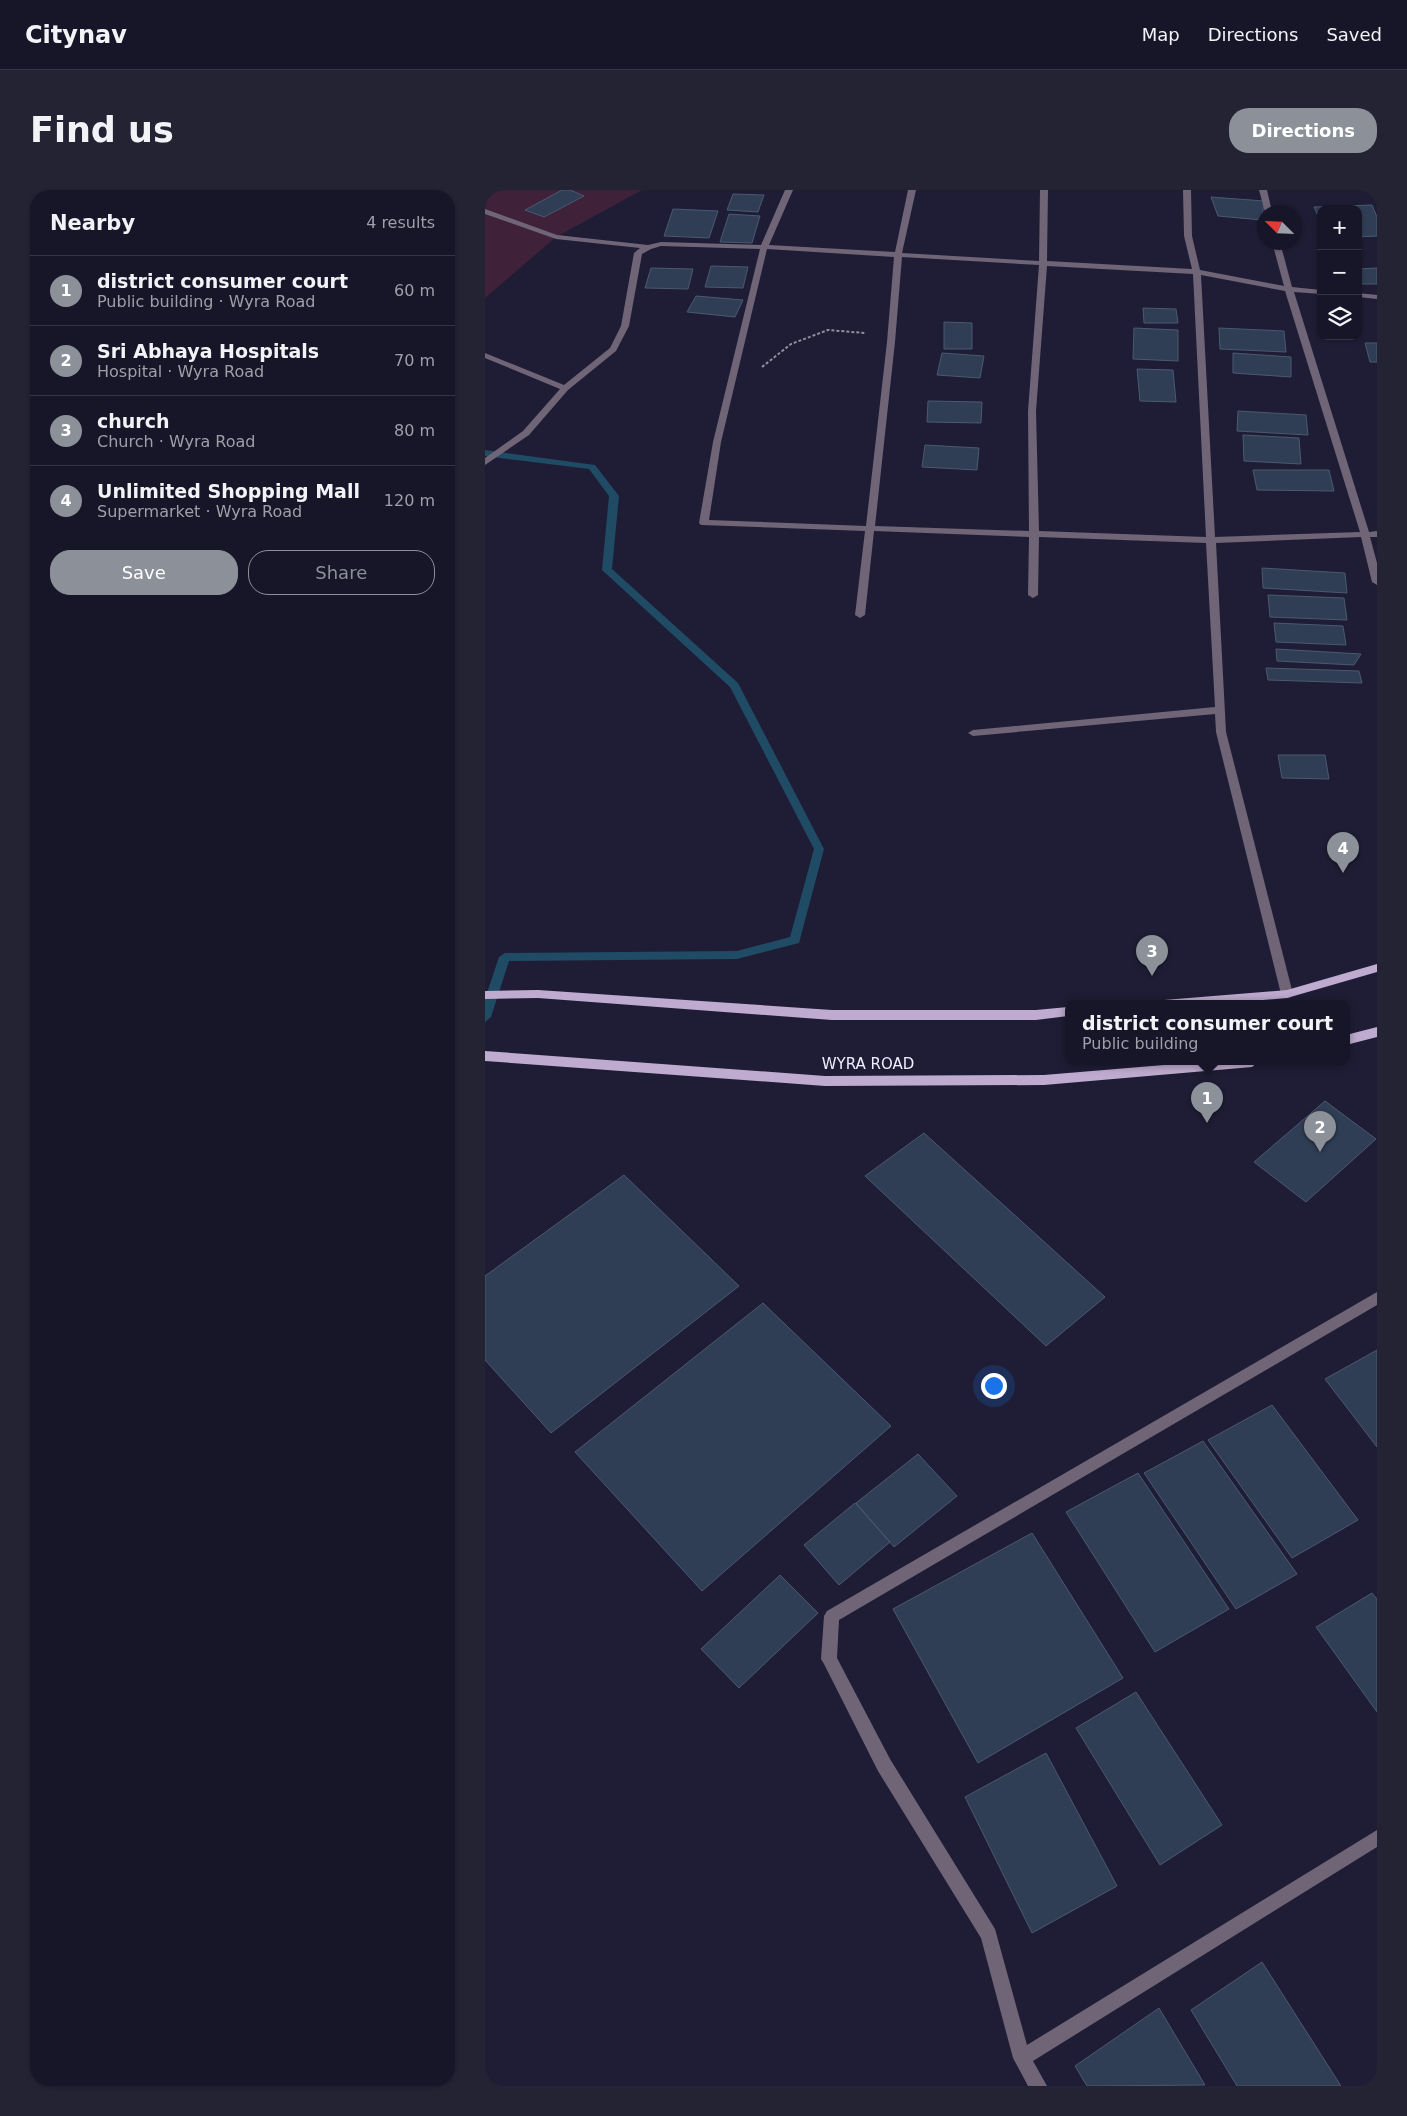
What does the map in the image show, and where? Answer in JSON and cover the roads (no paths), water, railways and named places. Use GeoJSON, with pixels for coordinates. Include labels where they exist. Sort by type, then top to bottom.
{"type":"FeatureCollection","features":[{"type":"Feature","properties":{"kind":"main road"},"geometry":{"type":"LineString","coordinates":[[1213,1000],[1287,994],[1377,968]]}},
{"type":"Feature","properties":{"kind":"main road"},"geometry":{"type":"LineString","coordinates":[[485,995],[538,994],[832,1015],[1036,1015],[1065,1012]]}},
{"type":"Feature","properties":{"kind":"main road"},"geometry":{"type":"LineString","coordinates":[[1350,1039],[1377,1032]]}},
{"type":"Feature","properties":{"kind":"main road","name":"WYRA ROAD"},"geometry":{"type":"LineString","coordinates":[[485,1056],[825,1080],[1044,1080],[1217,1065]]}},
{"type":"Feature","properties":{"kind":"street"},"geometry":{"type":"LineString","coordinates":[[789,190],[764,247],[717,442],[704,523],[1035,532],[1211,540],[1377,534]]}},
{"type":"Feature","properties":{"kind":"street"},"geometry":{"type":"LineString","coordinates":[[860,615],[891,342],[898,255],[912,190]]}},
{"type":"Feature","properties":{"kind":"street"},"geometry":{"type":"LineString","coordinates":[[1033,595],[1035,532],[1032,411],[1043,262],[1044,190]]}},
{"type":"Feature","properties":{"kind":"street"},"geometry":{"type":"LineString","coordinates":[[1187,190],[1188,236],[1197,272],[1221,732],[1287,994]]}},
{"type":"Feature","properties":{"kind":"street"},"geometry":{"type":"LineString","coordinates":[[1263,190],[1267,205]]}},
{"type":"Feature","properties":{"kind":"street"},"geometry":{"type":"LineString","coordinates":[[485,211],[556,237],[648,247]]}},
{"type":"Feature","properties":{"kind":"street"},"geometry":{"type":"LineString","coordinates":[[485,462],[526,433],[565,388],[613,349],[625,326],[638,253],[648,247],[661,244],[764,247],[1197,272],[1288,289],[1317,292]]}},
{"type":"Feature","properties":{"kind":"street"},"geometry":{"type":"LineString","coordinates":[[1278,250],[1288,289],[1366,534],[1377,582]]}},
{"type":"Feature","properties":{"kind":"street"},"geometry":{"type":"LineString","coordinates":[[1362,295],[1377,297]]}},
{"type":"Feature","properties":{"kind":"street"},"geometry":{"type":"LineString","coordinates":[[485,355],[565,388]]}},
{"type":"Feature","properties":{"kind":"street"},"geometry":{"type":"LineString","coordinates":[[973,733],[1220,710]]}},
{"type":"Feature","properties":{"kind":"street"},"geometry":{"type":"LineString","coordinates":[[1038,2086],[1022,2058],[989,1935],[884,1765],[829,1659],[832,1616],[1377,1298]]}},
{"type":"Feature","properties":{"kind":"street"},"geometry":{"type":"LineString","coordinates":[[1022,2058],[1377,1838]]}},
{"type":"Feature","properties":{"kind":"waterway"},"geometry":{"type":"LineString","coordinates":[[485,453],[592,467],[614,496],[607,570],[734,685],[819,849],[795,940],[737,955],[505,957],[485,1017]]}},
{"type":"Feature","properties":{"kind":"place","name":"Unlimited Shopping Mall"},"geometry":{"type":"Point","coordinates":[1343,873]}},
{"type":"Feature","properties":{"kind":"place","name":"church"},"geometry":{"type":"Point","coordinates":[1152,976]}},
{"type":"Feature","properties":{"kind":"place","name":"district consumer court"},"geometry":{"type":"Point","coordinates":[1207,1123]}},
{"type":"Feature","properties":{"kind":"place","name":"Sri Abhaya Hospitals"},"geometry":{"type":"Point","coordinates":[1320,1152]}}]}
